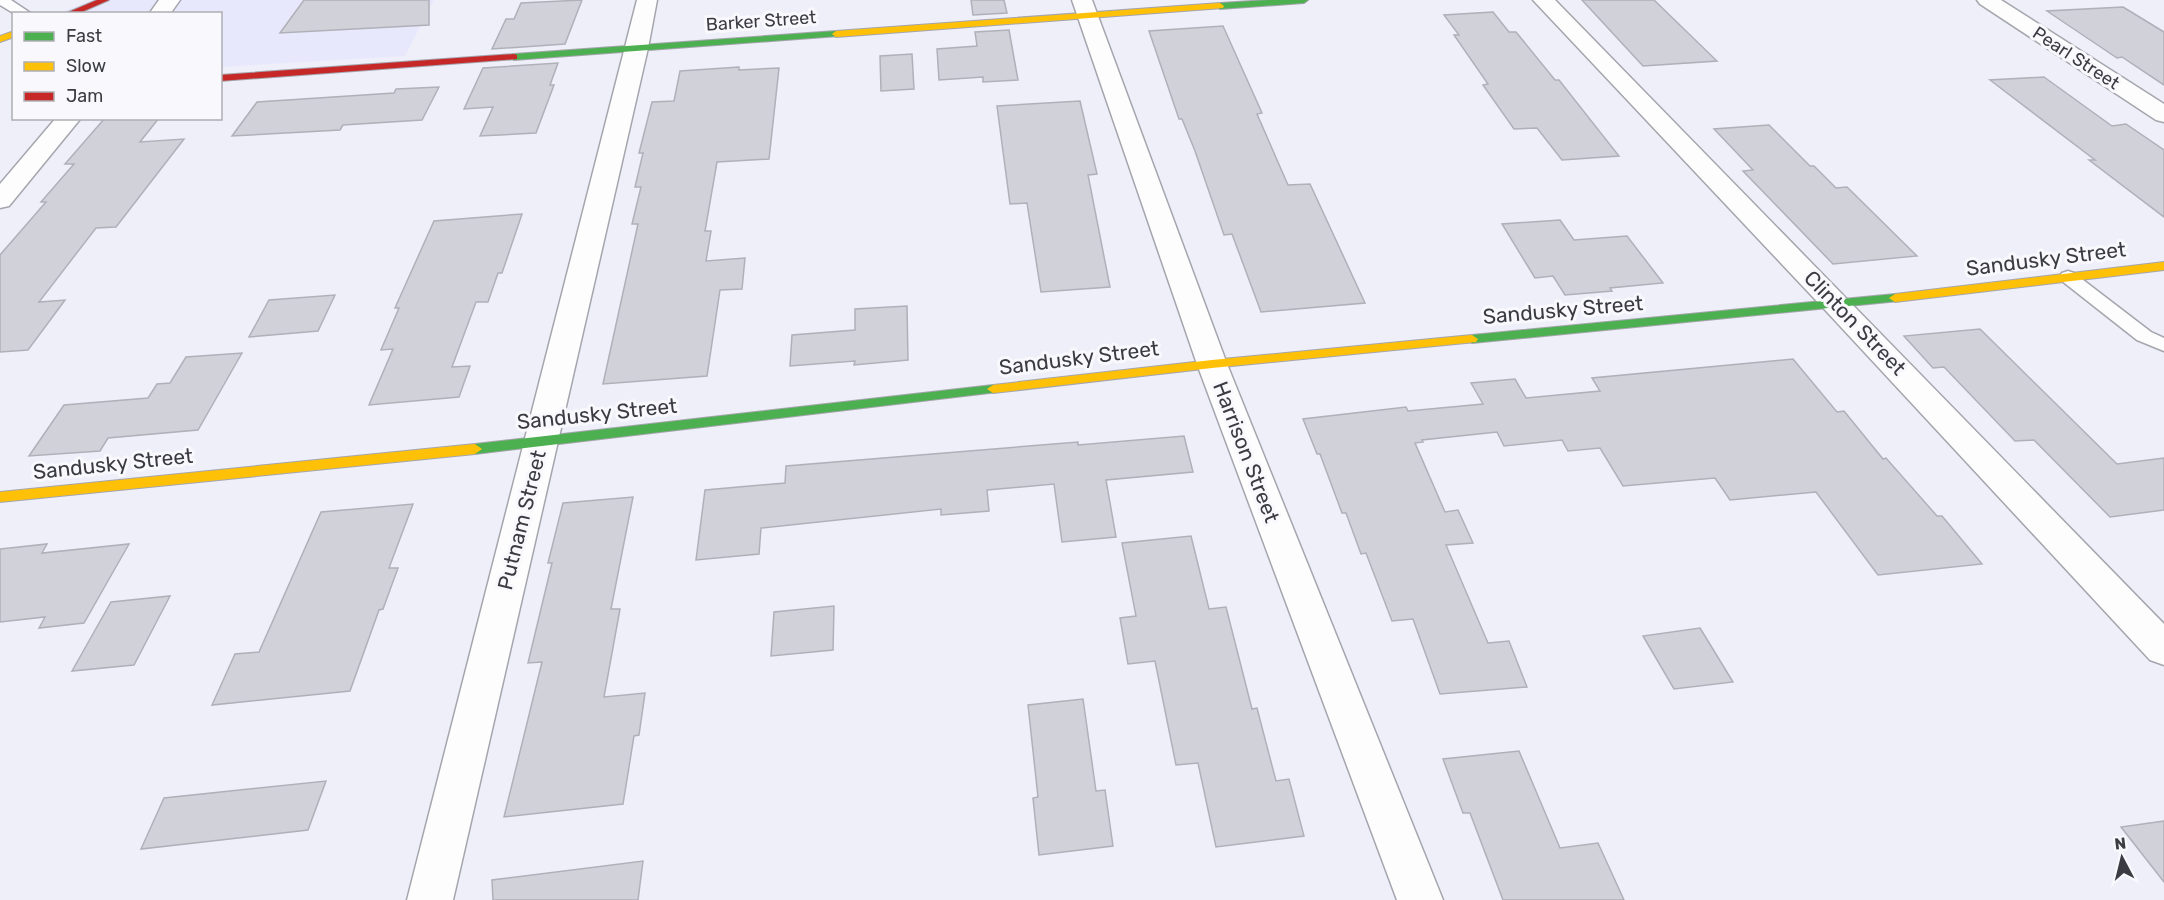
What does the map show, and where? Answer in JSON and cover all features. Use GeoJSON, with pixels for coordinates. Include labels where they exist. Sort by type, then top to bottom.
{"type":"FeatureCollection","features":[{"type":"Feature","properties":{"kind":"street"},"geometry":{"type":"LineString","coordinates":[[73,12],[105,0]]}},
{"type":"Feature","properties":{"kind":"street"},"geometry":{"type":"LineString","coordinates":[[161,12],[170,0]]}},
{"type":"Feature","properties":{"kind":"street","name":"Putnam Street"},"geometry":{"type":"LineString","coordinates":[[430,900],[638,48],[647,0]]}},
{"type":"Feature","properties":{"kind":"street","name":"Barker Street"},"geometry":{"type":"LineString","coordinates":[[222,78],[638,48],[1084,9],[1304,0]]}},
{"type":"Feature","properties":{"kind":"street","name":"Clinton Street"},"geometry":{"type":"LineString","coordinates":[[1543,0],[1837,304],[2164,649]]}},
{"type":"Feature","properties":{"kind":"street","name":"Pearl Street"},"geometry":{"type":"LineString","coordinates":[[1987,0],[2164,116]]}},
{"type":"Feature","properties":{"kind":"street","name":"Harrison Street"},"geometry":{"type":"LineString","coordinates":[[1084,9],[1212,364],[1420,900]]}},
{"type":"Feature","properties":{"kind":"street"},"geometry":{"type":"LineString","coordinates":[[0,200],[67,120]]}},
{"type":"Feature","properties":{"kind":"street","name":"Sandusky Street"},"geometry":{"type":"LineString","coordinates":[[0,497],[541,442],[1212,364],[1837,304],[2164,266]]}},
{"type":"Feature","properties":{"kind":"lane"},"geometry":{"type":"LineString","coordinates":[[1,0],[22,12]]}},
{"type":"Feature","properties":{"kind":"lane"},"geometry":{"type":"LineString","coordinates":[[2068,277],[2144,336],[2164,345]]}},
{"type":"Feature","properties":{"kind":"shaded area"},"geometry":{"type":"Polygon","coordinates":[[[93,0],[434,0],[405,56],[222,67],[222,12],[61,12],[93,0]]]}},
{"type":"Feature","properties":{"kind":"building"},"geometry":{"type":"Polygon","coordinates":[[[304,0],[429,0],[429,25],[280,33],[304,0]]]}},
{"type":"Feature","properties":{"kind":"building"},"geometry":{"type":"Polygon","coordinates":[[[582,0],[565,44],[492,49],[506,19],[514,19],[521,3],[582,0]]]}},
{"type":"Feature","properties":{"kind":"building"},"geometry":{"type":"Polygon","coordinates":[[[971,0],[1004,0],[1007,13],[973,15],[971,0]]]}},
{"type":"Feature","properties":{"kind":"building"},"geometry":{"type":"Polygon","coordinates":[[[1582,0],[1654,0],[1717,61],[1643,66],[1582,0]]]}},
{"type":"Feature","properties":{"kind":"building"},"geometry":{"type":"Polygon","coordinates":[[[2123,7],[2164,32],[2164,85],[2122,57],[2117,58],[2047,11],[2123,7]]]}},
{"type":"Feature","properties":{"kind":"building"},"geometry":{"type":"Polygon","coordinates":[[[1493,12],[1509,32],[1516,32],[1555,80],[1559,80],[1619,156],[1562,160],[1537,128],[1514,129],[1483,85],[1488,84],[1454,35],[1459,35],[1444,15],[1493,12]]]}},
{"type":"Feature","properties":{"kind":"building"},"geometry":{"type":"Polygon","coordinates":[[[1223,26],[1262,113],[1257,114],[1288,185],[1310,184],[1365,303],[1261,312],[1232,234],[1224,235],[1195,151],[1182,119],[1179,119],[1149,31],[1223,26]]]}},
{"type":"Feature","properties":{"kind":"building"},"geometry":{"type":"Polygon","coordinates":[[[1009,30],[1018,80],[983,82],[983,77],[939,80],[937,49],[977,46],[975,32],[1009,30]]]}},
{"type":"Feature","properties":{"kind":"building"},"geometry":{"type":"Polygon","coordinates":[[[912,54],[914,89],[881,91],[880,56],[912,54]]]}},
{"type":"Feature","properties":{"kind":"building"},"geometry":{"type":"Polygon","coordinates":[[[558,63],[550,85],[554,85],[536,133],[480,136],[493,107],[464,109],[483,68],[558,63]]]}},
{"type":"Feature","properties":{"kind":"building"},"geometry":{"type":"Polygon","coordinates":[[[739,67],[739,70],[779,68],[769,159],[717,162],[705,231],[711,231],[706,261],[745,258],[742,289],[720,290],[707,376],[603,384],[638,224],[632,224],[641,187],[635,187],[643,153],[639,153],[652,102],[674,101],[680,71],[739,67]]]}},
{"type":"Feature","properties":{"kind":"building"},"geometry":{"type":"Polygon","coordinates":[[[2044,77],[2112,126],[2126,124],[2164,150],[2164,217],[2089,160],[2095,160],[1990,80],[2044,77]]]}},
{"type":"Feature","properties":{"kind":"building"},"geometry":{"type":"Polygon","coordinates":[[[439,87],[422,120],[343,125],[340,130],[232,136],[257,102],[394,93],[396,89],[439,87]]]}},
{"type":"Feature","properties":{"kind":"building"},"geometry":{"type":"Polygon","coordinates":[[[1080,101],[1097,174],[1088,175],[1110,287],[1041,292],[1027,203],[1010,204],[997,106],[1080,101]]]}},
{"type":"Feature","properties":{"kind":"building"},"geometry":{"type":"Polygon","coordinates":[[[103,120],[157,120],[140,142],[184,139],[116,227],[96,228],[39,302],[65,300],[28,350],[0,352],[0,255],[46,202],[41,202],[74,164],[65,164],[103,120]]]}},
{"type":"Feature","properties":{"kind":"building"},"geometry":{"type":"Polygon","coordinates":[[[1769,125],[1836,188],[1847,187],[1917,256],[1833,264],[1743,171],[1753,170],[1714,129],[1769,125]]]}},
{"type":"Feature","properties":{"kind":"building"},"geometry":{"type":"Polygon","coordinates":[[[522,214],[502,273],[498,273],[488,302],[476,302],[452,367],[470,366],[459,397],[369,405],[393,349],[381,350],[399,308],[395,308],[434,221],[522,214]]]}},
{"type":"Feature","properties":{"kind":"building"},"geometry":{"type":"Polygon","coordinates":[[[1560,220],[1574,240],[1627,236],[1663,283],[1565,295],[1553,276],[1535,278],[1502,224],[1560,220]]]}},
{"type":"Feature","properties":{"kind":"building"},"geometry":{"type":"Polygon","coordinates":[[[335,295],[318,331],[249,337],[269,300],[335,295]]]}},
{"type":"Feature","properties":{"kind":"building"},"geometry":{"type":"Polygon","coordinates":[[[907,306],[908,360],[854,365],[855,361],[790,366],[792,335],[855,330],[855,309],[907,306]]]}},
{"type":"Feature","properties":{"kind":"building"},"geometry":{"type":"Polygon","coordinates":[[[1980,329],[2117,464],[2164,458],[2164,510],[2110,517],[2034,440],[2015,441],[1944,367],[1933,368],[1904,336],[1980,329]]]}},
{"type":"Feature","properties":{"kind":"building"},"geometry":{"type":"Polygon","coordinates":[[[242,353],[198,430],[108,438],[100,451],[29,456],[64,405],[148,398],[157,384],[170,383],[186,357],[242,353]]]}},
{"type":"Feature","properties":{"kind":"building"},"geometry":{"type":"Polygon","coordinates":[[[1793,359],[1837,412],[1844,411],[1883,459],[1886,458],[1937,516],[1942,516],[1982,564],[1878,575],[1816,492],[1730,500],[1715,478],[1623,486],[1600,448],[1568,451],[1562,440],[1504,446],[1497,432],[1422,440],[1423,442],[1415,443],[1445,512],[1458,510],[1473,543],[1446,545],[1488,643],[1509,641],[1527,687],[1440,694],[1413,619],[1392,621],[1366,553],[1361,554],[1346,513],[1342,513],[1320,454],[1317,454],[1303,419],[1406,407],[1408,411],[1483,404],[1471,383],[1515,379],[1526,398],[1600,391],[1592,378],[1793,359]]]}},
{"type":"Feature","properties":{"kind":"building"},"geometry":{"type":"Polygon","coordinates":[[[1184,436],[1193,472],[1106,480],[1116,537],[1062,542],[1054,484],[987,490],[989,511],[941,515],[941,509],[761,528],[759,554],[696,560],[705,490],[785,483],[786,466],[1078,442],[1078,445],[1184,436]]]}},
{"type":"Feature","properties":{"kind":"building"},"geometry":{"type":"Polygon","coordinates":[[[633,497],[611,609],[620,609],[604,697],[645,693],[639,735],[634,736],[623,804],[504,817],[542,662],[528,663],[552,563],[548,563],[563,503],[633,497]]]}},
{"type":"Feature","properties":{"kind":"building"},"geometry":{"type":"Polygon","coordinates":[[[413,504],[389,568],[398,568],[383,609],[379,610],[350,691],[212,705],[235,654],[259,652],[321,512],[413,504]]]}},
{"type":"Feature","properties":{"kind":"building"},"geometry":{"type":"Polygon","coordinates":[[[1191,536],[1209,609],[1226,607],[1252,709],[1257,708],[1276,781],[1289,779],[1304,836],[1216,847],[1198,763],[1176,765],[1155,661],[1128,664],[1120,618],[1136,616],[1122,543],[1191,536]]]}},
{"type":"Feature","properties":{"kind":"building"},"geometry":{"type":"Polygon","coordinates":[[[47,544],[42,553],[129,544],[84,623],[39,628],[45,617],[0,622],[0,549],[47,544]]]}},
{"type":"Feature","properties":{"kind":"building"},"geometry":{"type":"Polygon","coordinates":[[[170,596],[134,665],[72,671],[111,602],[170,596]]]}},
{"type":"Feature","properties":{"kind":"building"},"geometry":{"type":"Polygon","coordinates":[[[834,606],[833,650],[771,656],[774,612],[834,606]]]}},
{"type":"Feature","properties":{"kind":"building"},"geometry":{"type":"Polygon","coordinates":[[[1700,628],[1733,682],[1674,689],[1643,636],[1700,628]]]}},
{"type":"Feature","properties":{"kind":"building"},"geometry":{"type":"Polygon","coordinates":[[[1083,699],[1096,791],[1105,790],[1113,846],[1039,855],[1033,798],[1038,797],[1028,705],[1083,699]]]}},
{"type":"Feature","properties":{"kind":"building"},"geometry":{"type":"Polygon","coordinates":[[[1519,751],[1560,848],[1598,843],[1624,900],[1503,900],[1470,813],[1463,813],[1443,759],[1519,751]]]}},
{"type":"Feature","properties":{"kind":"building"},"geometry":{"type":"Polygon","coordinates":[[[326,781],[308,830],[141,849],[164,798],[326,781]]]}},
{"type":"Feature","properties":{"kind":"building"},"geometry":{"type":"Polygon","coordinates":[[[2164,821],[2164,882],[2121,827],[2164,821]]]}},
{"type":"Feature","properties":{"kind":"building"},"geometry":{"type":"Polygon","coordinates":[[[643,861],[638,900],[493,900],[492,880],[643,861]]]}},
{"type":"Feature","properties":{"kind":"traffic: fast"},"geometry":{"type":"LineString","coordinates":[[1220,6],[1304,0]]}},
{"type":"Feature","properties":{"kind":"traffic: fast"},"geometry":{"type":"LineString","coordinates":[[514,57],[836,34]]}},
{"type":"Feature","properties":{"kind":"traffic: fast"},"geometry":{"type":"LineString","coordinates":[[1472,339],[1895,298]]}},
{"type":"Feature","properties":{"kind":"traffic: fast"},"geometry":{"type":"LineString","coordinates":[[475,449],[993,389]]}},
{"type":"Feature","properties":{"kind":"traffic: slow"},"geometry":{"type":"LineString","coordinates":[[836,34],[1220,6]]}},
{"type":"Feature","properties":{"kind":"traffic: slow"},"geometry":{"type":"LineString","coordinates":[[0,39],[12,35]]}},
{"type":"Feature","properties":{"kind":"traffic: slow"},"geometry":{"type":"LineString","coordinates":[[1895,298],[2164,266]]}},
{"type":"Feature","properties":{"kind":"traffic: slow"},"geometry":{"type":"LineString","coordinates":[[993,389],[1212,364],[1472,339]]}},
{"type":"Feature","properties":{"kind":"traffic: slow"},"geometry":{"type":"LineString","coordinates":[[0,497],[475,449]]}},
{"type":"Feature","properties":{"kind":"traffic: jam"},"geometry":{"type":"LineString","coordinates":[[73,12],[105,0]]}},
{"type":"Feature","properties":{"kind":"traffic: jam"},"geometry":{"type":"LineString","coordinates":[[222,78],[514,57]]}}]}
